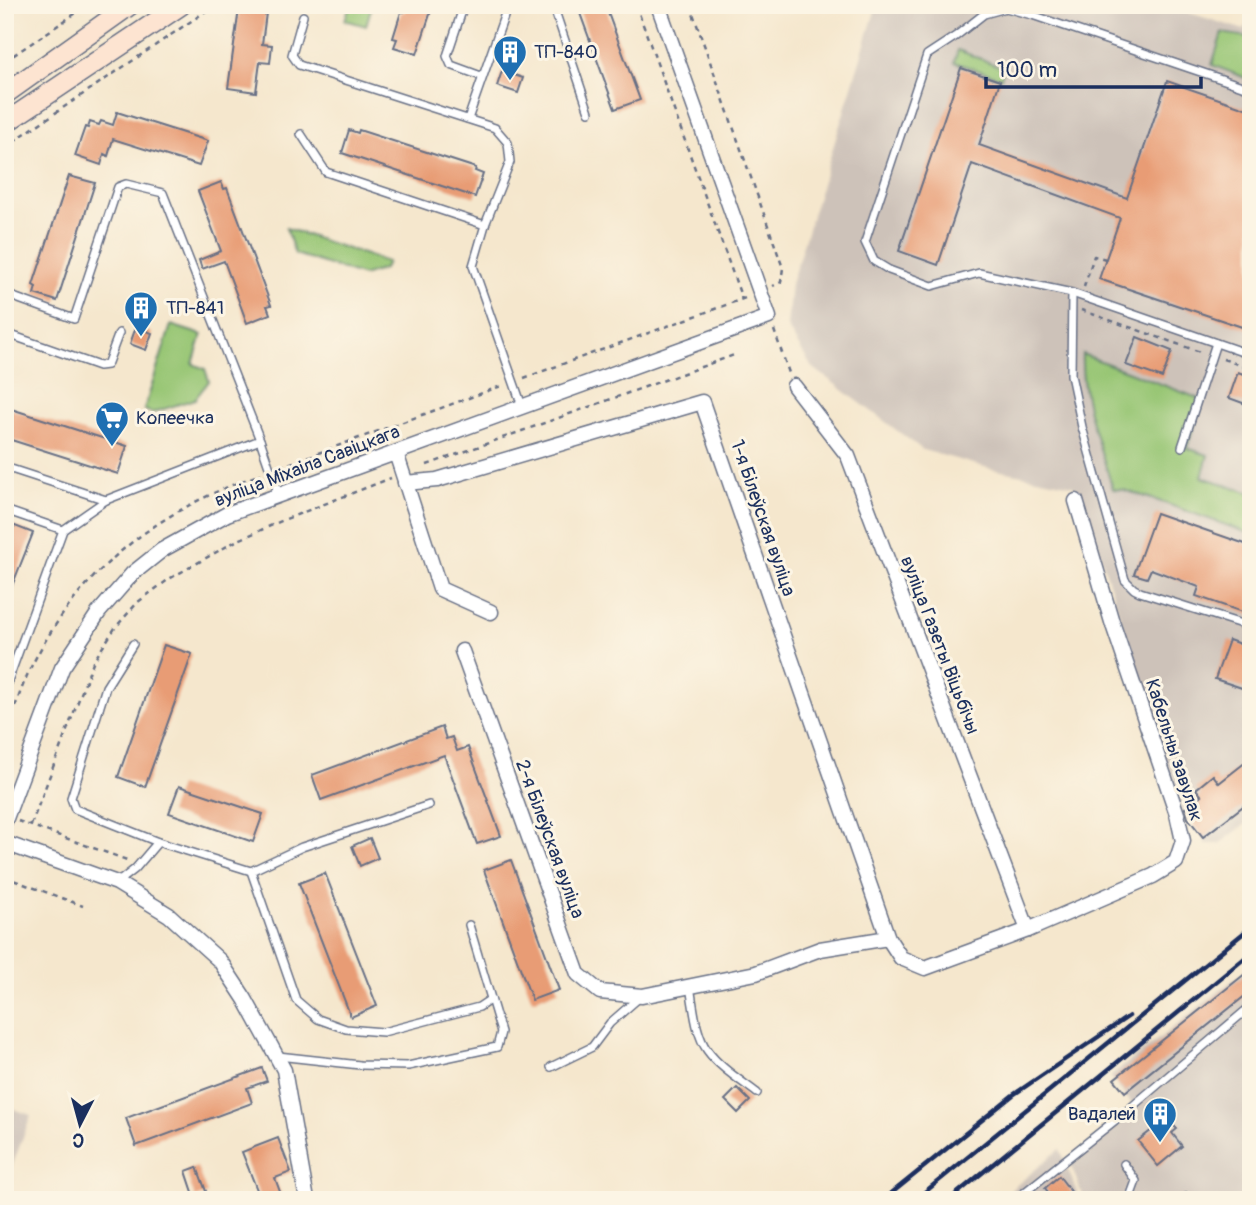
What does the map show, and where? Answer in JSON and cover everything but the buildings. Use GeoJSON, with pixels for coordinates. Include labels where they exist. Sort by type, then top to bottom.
{"type":"FeatureCollection","features":[{"type":"Feature","properties":{"kind":"main road"},"geometry":{"type":"LineString","coordinates":[[5,94],[130,5]]}},
{"type":"Feature","properties":{"kind":"main road"},"geometry":{"type":"LineString","coordinates":[[5,123],[180,5]]}},
{"type":"Feature","properties":{"kind":"street"},"geometry":{"type":"LineString","coordinates":[[658,5],[769,317]]}},
{"type":"Feature","properties":{"kind":"street","name":"вуліца Міхаіла Савіцкага"},"geometry":{"type":"LineString","coordinates":[[6,819],[62,668],[99,612],[132,574],[162,550],[228,513],[769,317]]}},
{"type":"Feature","properties":{"kind":"street","name":"вуліца Газеты Віцьбічы"},"geometry":{"type":"LineString","coordinates":[[794,386],[848,456],[1028,930]]}},
{"type":"Feature","properties":{"kind":"street","name":"1-я Білеўская вуліца"},"geometry":{"type":"LineString","coordinates":[[404,478],[437,480],[702,402],[888,938]]}},
{"type":"Feature","properties":{"kind":"street"},"geometry":{"type":"LineString","coordinates":[[397,453],[440,589],[491,612]]}},
{"type":"Feature","properties":{"kind":"street","name":"Кабельны завулак"},"geometry":{"type":"LineString","coordinates":[[888,938],[901,958],[925,968],[1028,930],[1176,862],[1182,841],[1177,814],[1112,622],[1076,501]]}},
{"type":"Feature","properties":{"kind":"street","name":"2-я Білеўская вуліца"},"geometry":{"type":"LineString","coordinates":[[462,651],[578,974],[600,992],[642,996],[756,973],[820,949],[888,938]]}},
{"type":"Feature","properties":{"kind":"street"},"geometry":{"type":"LineString","coordinates":[[5,844],[117,883],[169,915],[220,961],[281,1063],[307,1200]]}},
{"type":"Feature","properties":{"kind":"lane"},"geometry":{"type":"LineString","coordinates":[[464,5],[447,57],[452,65],[481,76]]}},
{"type":"Feature","properties":{"kind":"lane"},"geometry":{"type":"LineString","coordinates":[[468,119],[508,5]]}},
{"type":"Feature","properties":{"kind":"lane"},"geometry":{"type":"LineString","coordinates":[[554,5],[589,112]]}},
{"type":"Feature","properties":{"kind":"lane"},"geometry":{"type":"LineString","coordinates":[[1251,89],[1006,8],[985,14],[927,55],[865,242],[874,261],[889,270],[932,286],[979,273],[1072,293],[1251,355]]}},
{"type":"Feature","properties":{"kind":"lane"},"geometry":{"type":"LineString","coordinates":[[303,16],[292,55],[299,65],[495,128],[508,143],[510,162],[485,225],[473,266],[523,407]]}},
{"type":"Feature","properties":{"kind":"lane"},"geometry":{"type":"LineString","coordinates":[[301,134],[326,172],[485,225]]}},
{"type":"Feature","properties":{"kind":"lane"},"geometry":{"type":"LineString","coordinates":[[5,294],[74,319],[118,187],[126,184],[163,193],[279,495]]}},
{"type":"Feature","properties":{"kind":"lane"},"geometry":{"type":"LineString","coordinates":[[1072,293],[1071,375],[1082,427],[1125,580],[1140,592],[1251,627]]}},
{"type":"Feature","properties":{"kind":"lane"},"geometry":{"type":"LineString","coordinates":[[5,333],[99,366],[107,365],[119,333]]}},
{"type":"Feature","properties":{"kind":"lane"},"geometry":{"type":"LineString","coordinates":[[1182,447],[1216,343]]}},
{"type":"Feature","properties":{"kind":"lane"},"geometry":{"type":"LineString","coordinates":[[5,689],[63,530],[106,500],[260,440]]}},
{"type":"Feature","properties":{"kind":"lane"},"geometry":{"type":"LineString","coordinates":[[5,467],[106,500]]}},
{"type":"Feature","properties":{"kind":"lane"},"geometry":{"type":"LineString","coordinates":[[5,510],[63,530]]}},
{"type":"Feature","properties":{"kind":"lane"},"geometry":{"type":"LineString","coordinates":[[133,644],[106,687],[71,798],[75,809],[158,842],[251,871],[302,847],[429,805]]}},
{"type":"Feature","properties":{"kind":"lane"},"geometry":{"type":"LineString","coordinates":[[117,883],[139,864],[158,842]]}},
{"type":"Feature","properties":{"kind":"lane"},"geometry":{"type":"LineString","coordinates":[[251,871],[296,1000],[318,1019],[346,1029],[383,1032],[479,1007],[491,999]]}},
{"type":"Feature","properties":{"kind":"lane"},"geometry":{"type":"LineString","coordinates":[[281,1063],[408,1066],[497,1047],[501,1032],[469,925]]}},
{"type":"Feature","properties":{"kind":"lane"},"geometry":{"type":"LineString","coordinates":[[690,986],[699,1033],[706,1049],[757,1093]]}},
{"type":"Feature","properties":{"kind":"lane"},"geometry":{"type":"LineString","coordinates":[[551,1067],[592,1047],[610,1023],[642,996]]}},
{"type":"Feature","properties":{"kind":"lane"},"geometry":{"type":"LineString","coordinates":[[1015,1200],[1128,1111],[1251,1006]]}},
{"type":"Feature","properties":{"kind":"lane"},"geometry":{"type":"LineString","coordinates":[[1124,1164],[1136,1181],[1129,1200]]}},
{"type":"Feature","properties":{"kind":"lane"},"geometry":{"type":"LineString","coordinates":[[1181,1200],[1187,1197],[1212,1200]]}},
{"type":"Feature","properties":{"kind":"path"},"geometry":{"type":"LineString","coordinates":[[5,61],[88,5]]}},
{"type":"Feature","properties":{"kind":"path"},"geometry":{"type":"LineString","coordinates":[[5,147],[215,5]]}},
{"type":"Feature","properties":{"kind":"path"},"geometry":{"type":"LineString","coordinates":[[636,5],[742,299]]}},
{"type":"Feature","properties":{"kind":"path"},"geometry":{"type":"LineString","coordinates":[[5,735],[32,664],[78,594],[95,574],[157,522],[210,494],[760,293],[780,282],[783,268],[690,5]]}},
{"type":"Feature","properties":{"kind":"path"},"geometry":{"type":"LineString","coordinates":[[1106,259],[1094,256],[1078,309],[1251,369]]}},
{"type":"Feature","properties":{"kind":"path"},"geometry":{"type":"LineString","coordinates":[[769,317],[794,386]]}},
{"type":"Feature","properties":{"kind":"path"},"geometry":{"type":"LineString","coordinates":[[428,465],[737,354]]}},
{"type":"Feature","properties":{"kind":"path"},"geometry":{"type":"LineString","coordinates":[[31,825],[93,662],[115,628],[138,602],[169,579],[236,541],[286,519],[404,478]]}},
{"type":"Feature","properties":{"kind":"path"},"geometry":{"type":"LineString","coordinates":[[6,819],[31,825],[139,864]]}},
{"type":"Feature","properties":{"kind":"path"},"geometry":{"type":"LineString","coordinates":[[5,877],[83,906]]}},
{"type":"Feature","properties":{"kind":"shaded area"},"geometry":{"type":"Polygon","coordinates":[[[877,5],[1164,5],[1244,30],[1251,13],[1251,820],[1219,844],[1205,844],[1203,837],[1182,810],[1080,491],[1072,485],[992,469],[923,450],[811,366],[787,327],[791,284],[877,5]]]}},
{"type":"Feature","properties":{"kind":"shaded area"},"geometry":{"type":"Polygon","coordinates":[[[1251,966],[1251,1200],[1084,1200],[1070,1162],[1136,1109],[1110,1077],[1251,966]]]}},
{"type":"Feature","properties":{"kind":"shaded area"},"geometry":{"type":"Polygon","coordinates":[[[5,1106],[31,1115],[5,1186],[5,1106]]]}},
{"type":"Feature","properties":{"kind":"shaded area"},"geometry":{"type":"Polygon","coordinates":[[[1060,1149],[1080,1200],[999,1200],[1060,1149]]]}},
{"type":"Feature","properties":{"kind":"green space"},"geometry":{"type":"Polygon","coordinates":[[[350,5],[372,5],[366,26],[345,20],[350,5]]]}},
{"type":"Feature","properties":{"kind":"green space"},"geometry":{"type":"Polygon","coordinates":[[[1251,28],[1251,80],[1212,65],[1222,33],[1247,37],[1251,28]]]}},
{"type":"Feature","properties":{"kind":"green space"},"geometry":{"type":"Polygon","coordinates":[[[958,50],[1004,68],[1001,78],[954,62],[958,50]]]}},
{"type":"Feature","properties":{"kind":"green space"},"geometry":{"type":"Polygon","coordinates":[[[286,228],[387,262],[384,269],[363,276],[295,254],[286,228]]]}},
{"type":"Feature","properties":{"kind":"green space"},"geometry":{"type":"Polygon","coordinates":[[[171,325],[202,335],[193,364],[205,369],[209,381],[195,399],[152,413],[144,410],[171,325]]]}},
{"type":"Feature","properties":{"kind":"green space"},"geometry":{"type":"Polygon","coordinates":[[[1082,354],[1203,400],[1187,448],[1208,455],[1202,477],[1251,493],[1251,534],[1153,499],[1113,489],[1088,406],[1082,354]]]}},
{"type":"Feature","properties":{"kind":"railway"},"geometry":{"type":"LineString","coordinates":[[915,1200],[1251,927]]}},
{"type":"Feature","properties":{"kind":"railway"},"geometry":{"type":"LineString","coordinates":[[949,1200],[1251,953]]}},
{"type":"Feature","properties":{"kind":"railway"},"geometry":{"type":"LineString","coordinates":[[883,1200],[1013,1095],[1129,1016]]}},
{"type":"Feature","properties":{"kind":"place","name":"ТП-840"},"geometry":{"type":"Point","coordinates":[510,82]}},
{"type":"Feature","properties":{"kind":"place","name":"ТП-841"},"geometry":{"type":"Point","coordinates":[141,338]}},
{"type":"Feature","properties":{"kind":"place","name":"Копеечка"},"geometry":{"type":"Point","coordinates":[112,448]}},
{"type":"Feature","properties":{"kind":"place","name":"Вадалей"},"geometry":{"type":"Point","coordinates":[1160,1144]}}]}
